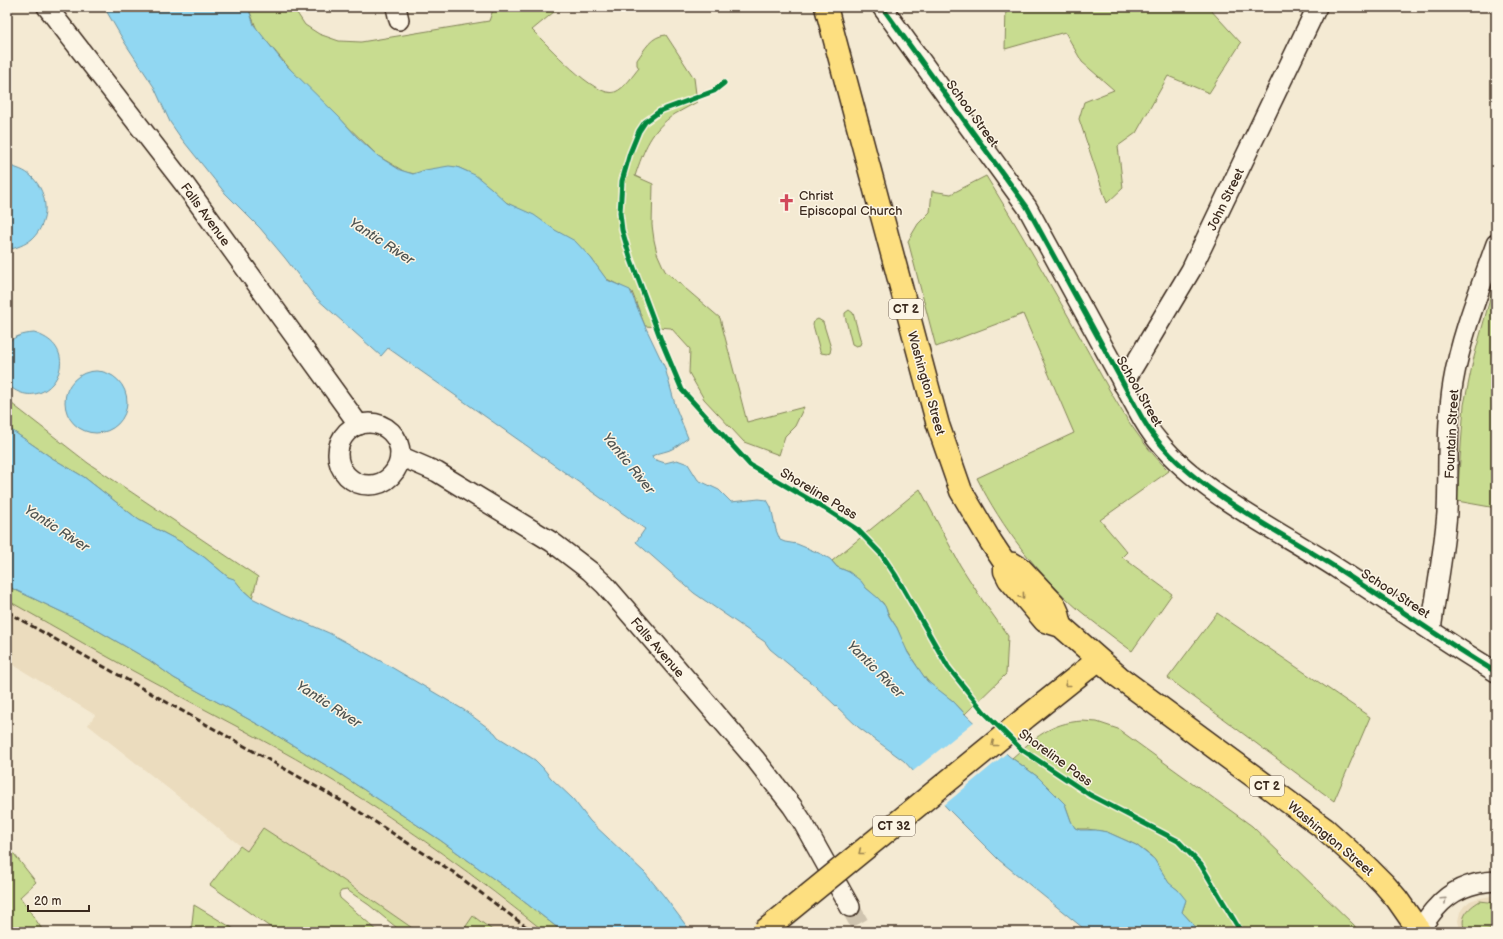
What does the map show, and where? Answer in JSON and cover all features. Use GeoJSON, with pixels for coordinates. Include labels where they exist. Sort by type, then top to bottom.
{"type":"FeatureCollection","features":[{"type":"Feature","properties":{"kind":"main road","name":"Washington Street"},"geometry":{"type":"LineString","coordinates":[[826,7],[938,425],[961,491],[993,546],[1005,563],[1009,579],[1036,613],[1047,622],[1060,626],[1098,660],[1130,685],[1325,829],[1384,884],[1397,899],[1418,931]]}},
{"type":"Feature","properties":{"kind":"main road","name":"CT 32"},"geometry":{"type":"LineString","coordinates":[[763,932],[1098,660]]}},
{"type":"Feature","properties":{"kind":"street","name":"Falls Avenue"},"geometry":{"type":"LineString","coordinates":[[47,7],[186,185],[359,425]]}},
{"type":"Feature","properties":{"kind":"street","name":"School Street"},"geometry":{"type":"LineString","coordinates":[[882,7],[1026,207],[1148,429],[1158,442],[1190,472],[1243,510],[1318,555],[1496,672]]}},
{"type":"Feature","properties":{"kind":"street","name":"John Street"},"geometry":{"type":"LineString","coordinates":[[1123,384],[1191,270],[1317,7]]}},
{"type":"Feature","properties":{"kind":"street","name":"Fountain Street"},"geometry":{"type":"LineString","coordinates":[[1431,630],[1446,515],[1453,384],[1466,330],[1496,244]]}},
{"type":"Feature","properties":{"kind":"street"},"geometry":{"type":"LineString","coordinates":[[368,423],[384,427],[396,439],[400,447],[400,456],[398,466],[386,481],[366,485],[357,483],[348,477],[342,469],[338,452],[344,435],[351,429],[368,423]]}},
{"type":"Feature","properties":{"kind":"street","name":"Falls Avenue"},"geometry":{"type":"LineString","coordinates":[[400,456],[437,472],[536,533],[572,557],[605,585],[756,760],[783,794],[802,821],[850,907]]}},
{"type":"Feature","properties":{"kind":"street","name":"Washington Street"},"geometry":{"type":"LineString","coordinates":[[1418,931],[1435,908],[1454,892],[1472,885],[1496,882]]}},
{"type":"Feature","properties":{"kind":"shaded area"},"geometry":{"type":"Polygon","coordinates":[[[7,600],[175,694],[248,732],[335,782],[447,857],[545,932],[495,932],[473,916],[462,932],[418,932],[343,880],[263,828],[247,851],[88,725],[95,715],[7,661],[7,600]]]}},
{"type":"Feature","properties":{"kind":"shaded area"},"geometry":{"type":"Polygon","coordinates":[[[1496,895],[1496,932],[1461,932],[1458,921],[1460,912],[1464,906],[1470,901],[1496,895]]]}},
{"type":"Feature","properties":{"kind":"green space"},"geometry":{"type":"Polygon","coordinates":[[[248,7],[293,7],[305,25],[319,34],[339,41],[361,42],[489,21],[494,7],[560,7],[532,30],[572,69],[584,79],[606,92],[615,92],[619,90],[639,68],[637,65],[637,60],[652,40],[666,35],[694,78],[697,102],[675,114],[654,134],[645,149],[635,176],[653,184],[652,225],[654,240],[657,253],[665,271],[720,318],[747,422],[804,407],[795,426],[785,436],[779,455],[744,442],[704,399],[689,373],[690,349],[671,328],[645,326],[632,292],[605,278],[591,258],[581,248],[542,222],[502,200],[492,189],[468,172],[457,167],[415,174],[405,172],[378,156],[296,76],[257,30],[248,7]]]}},
{"type":"Feature","properties":{"kind":"green space"},"geometry":{"type":"Polygon","coordinates":[[[1006,7],[1208,7],[1241,43],[1209,93],[1168,76],[1136,133],[1118,146],[1123,188],[1107,203],[1079,119],[1084,102],[1114,90],[1082,62],[1065,32],[1005,49],[1006,7]]]}},
{"type":"Feature","properties":{"kind":"green space"},"geometry":{"type":"Polygon","coordinates":[[[986,176],[1037,261],[1122,412],[1144,443],[1169,471],[1100,520],[1127,552],[1122,557],[1172,594],[1132,651],[1079,610],[1049,581],[1009,532],[977,478],[1074,433],[1023,314],[936,347],[908,241],[918,224],[930,212],[932,191],[951,194],[986,176]]]}},
{"type":"Feature","properties":{"kind":"green space"},"geometry":{"type":"Polygon","coordinates":[[[1496,277],[1496,508],[1457,501],[1464,405],[1473,361],[1496,277]]]}},
{"type":"Feature","properties":{"kind":"green space"},"geometry":{"type":"Polygon","coordinates":[[[849,310],[853,313],[861,342],[860,345],[856,346],[852,344],[845,316],[845,313],[849,310]]]}},
{"type":"Feature","properties":{"kind":"green space"},"geometry":{"type":"Polygon","coordinates":[[[818,319],[823,322],[831,348],[830,353],[827,354],[821,353],[820,351],[813,325],[814,321],[818,319]]]}},
{"type":"Feature","properties":{"kind":"green space"},"geometry":{"type":"Polygon","coordinates":[[[7,400],[88,463],[258,577],[252,598],[234,580],[228,577],[204,557],[181,542],[139,520],[84,477],[52,458],[7,427],[7,400]]]}},
{"type":"Feature","properties":{"kind":"green space"},"geometry":{"type":"Polygon","coordinates":[[[920,489],[960,565],[1008,636],[1006,674],[965,714],[953,701],[932,686],[922,674],[904,646],[897,628],[883,603],[859,580],[849,572],[837,567],[832,561],[920,489]]]}},
{"type":"Feature","properties":{"kind":"green space"},"geometry":{"type":"Polygon","coordinates":[[[7,586],[83,622],[149,660],[174,678],[261,726],[334,770],[440,840],[509,890],[563,932],[545,932],[494,892],[416,835],[315,770],[7,600],[7,586]]]}},
{"type":"Feature","properties":{"kind":"green space"},"geometry":{"type":"Polygon","coordinates":[[[1217,613],[1370,717],[1334,801],[1168,678],[1217,613]]]}},
{"type":"Feature","properties":{"kind":"green space"},"geometry":{"type":"Polygon","coordinates":[[[1071,722],[1097,722],[1118,729],[1252,826],[1354,925],[1358,932],[1200,932],[1182,912],[1185,903],[1178,890],[1169,884],[1151,856],[1136,845],[1107,832],[1075,828],[1063,802],[1038,777],[1012,758],[1036,738],[1052,728],[1071,722]]]}},
{"type":"Feature","properties":{"kind":"green space"},"geometry":{"type":"Polygon","coordinates":[[[263,828],[343,880],[418,932],[402,932],[369,905],[347,890],[341,891],[339,894],[340,898],[379,932],[277,932],[210,885],[240,846],[247,851],[263,828]]]}},
{"type":"Feature","properties":{"kind":"green space"},"geometry":{"type":"Polygon","coordinates":[[[7,845],[36,882],[20,897],[44,932],[7,932],[7,845]]]}},
{"type":"Feature","properties":{"kind":"green space"},"geometry":{"type":"Polygon","coordinates":[[[1480,901],[1496,903],[1495,928],[1485,932],[1466,932],[1463,922],[1464,918],[1468,910],[1480,901]]]}},
{"type":"Feature","properties":{"kind":"green space"},"geometry":{"type":"Polygon","coordinates":[[[194,905],[239,932],[191,932],[194,905]]]}},
{"type":"Feature","properties":{"kind":"green space"},"geometry":{"type":"Polygon","coordinates":[[[473,916],[495,932],[462,932],[473,916]]]}},
{"type":"Feature","properties":{"kind":"water","name":"Yantic River"},"geometry":{"type":"Polygon","coordinates":[[[104,7],[248,7],[254,25],[283,62],[339,117],[357,137],[378,156],[400,170],[413,174],[425,170],[449,166],[457,167],[475,175],[507,203],[534,215],[555,230],[575,241],[591,258],[607,280],[630,290],[665,368],[676,408],[688,438],[672,449],[652,456],[653,459],[665,463],[677,460],[688,464],[698,480],[719,490],[731,502],[759,499],[767,500],[771,507],[776,530],[780,540],[797,544],[821,554],[830,559],[837,567],[849,572],[861,581],[866,588],[885,606],[908,653],[927,681],[953,701],[1009,756],[1038,777],[1065,804],[1075,828],[1080,830],[1107,832],[1136,845],[1154,859],[1169,883],[1178,890],[1186,900],[1182,912],[1200,932],[1088,932],[999,860],[948,809],[904,761],[858,727],[815,686],[770,649],[765,642],[694,593],[636,542],[645,529],[388,348],[381,356],[315,297],[260,228],[225,193],[181,138],[170,122],[154,87],[125,43],[104,7]]]}},
{"type":"Feature","properties":{"kind":"water"},"geometry":{"type":"Polygon","coordinates":[[[7,165],[17,168],[32,177],[42,191],[45,208],[42,225],[32,239],[20,246],[7,250],[7,165]]]}},
{"type":"Feature","properties":{"kind":"water"},"geometry":{"type":"Polygon","coordinates":[[[34,333],[51,341],[59,353],[60,366],[56,378],[47,388],[36,394],[22,393],[7,384],[7,343],[19,336],[34,333]]]}},
{"type":"Feature","properties":{"kind":"water"},"geometry":{"type":"Polygon","coordinates":[[[96,371],[108,374],[118,380],[124,390],[127,402],[124,414],[118,424],[108,430],[96,433],[84,430],[74,424],[68,414],[65,402],[68,390],[74,380],[84,374],[96,371]]]}},
{"type":"Feature","properties":{"kind":"water","name":"Yantic River"},"geometry":{"type":"Polygon","coordinates":[[[7,427],[52,458],[84,477],[139,520],[181,542],[204,557],[228,577],[234,579],[252,598],[329,633],[386,664],[464,710],[495,733],[498,737],[535,760],[573,799],[590,821],[645,873],[691,932],[563,932],[509,890],[440,840],[334,770],[261,726],[174,678],[149,660],[83,622],[7,586],[7,427]]]}},
{"type":"Feature","properties":{"kind":"pier"},"geometry":{"type":"Polygon","coordinates":[[[975,721],[1008,752],[943,806],[912,772],[975,721]]]}},
{"type":"Feature","properties":{"kind":"tunnel"},"geometry":{"type":"LineString","coordinates":[[850,907],[864,932]]}},
{"type":"Feature","properties":{"kind":"railway"},"geometry":{"type":"LineString","coordinates":[[7,612],[347,804],[453,872],[533,932]]}},
{"type":"Feature","properties":{"kind":"cycle path"},"geometry":{"type":"LineString","coordinates":[[882,7],[1027,207],[1143,419],[1151,433],[1158,441],[1176,460],[1219,495],[1338,569],[1496,672]]}},
{"type":"Feature","properties":{"kind":"cycle path","name":"Shoreline Pass"},"geometry":{"type":"LineString","coordinates":[[724,83],[714,91],[660,111],[645,122],[639,131],[630,153],[622,181],[620,213],[622,230],[630,257],[661,340],[682,390],[750,465],[824,508],[858,530],[882,555],[896,576],[948,667],[984,712],[1021,749],[1090,795],[1178,841],[1201,865],[1241,932]]}},
{"type":"Feature","properties":{"kind":"place","name":"Christ Episcopal Church"},"geometry":{"type":"Point","coordinates":[786,202]}}]}
